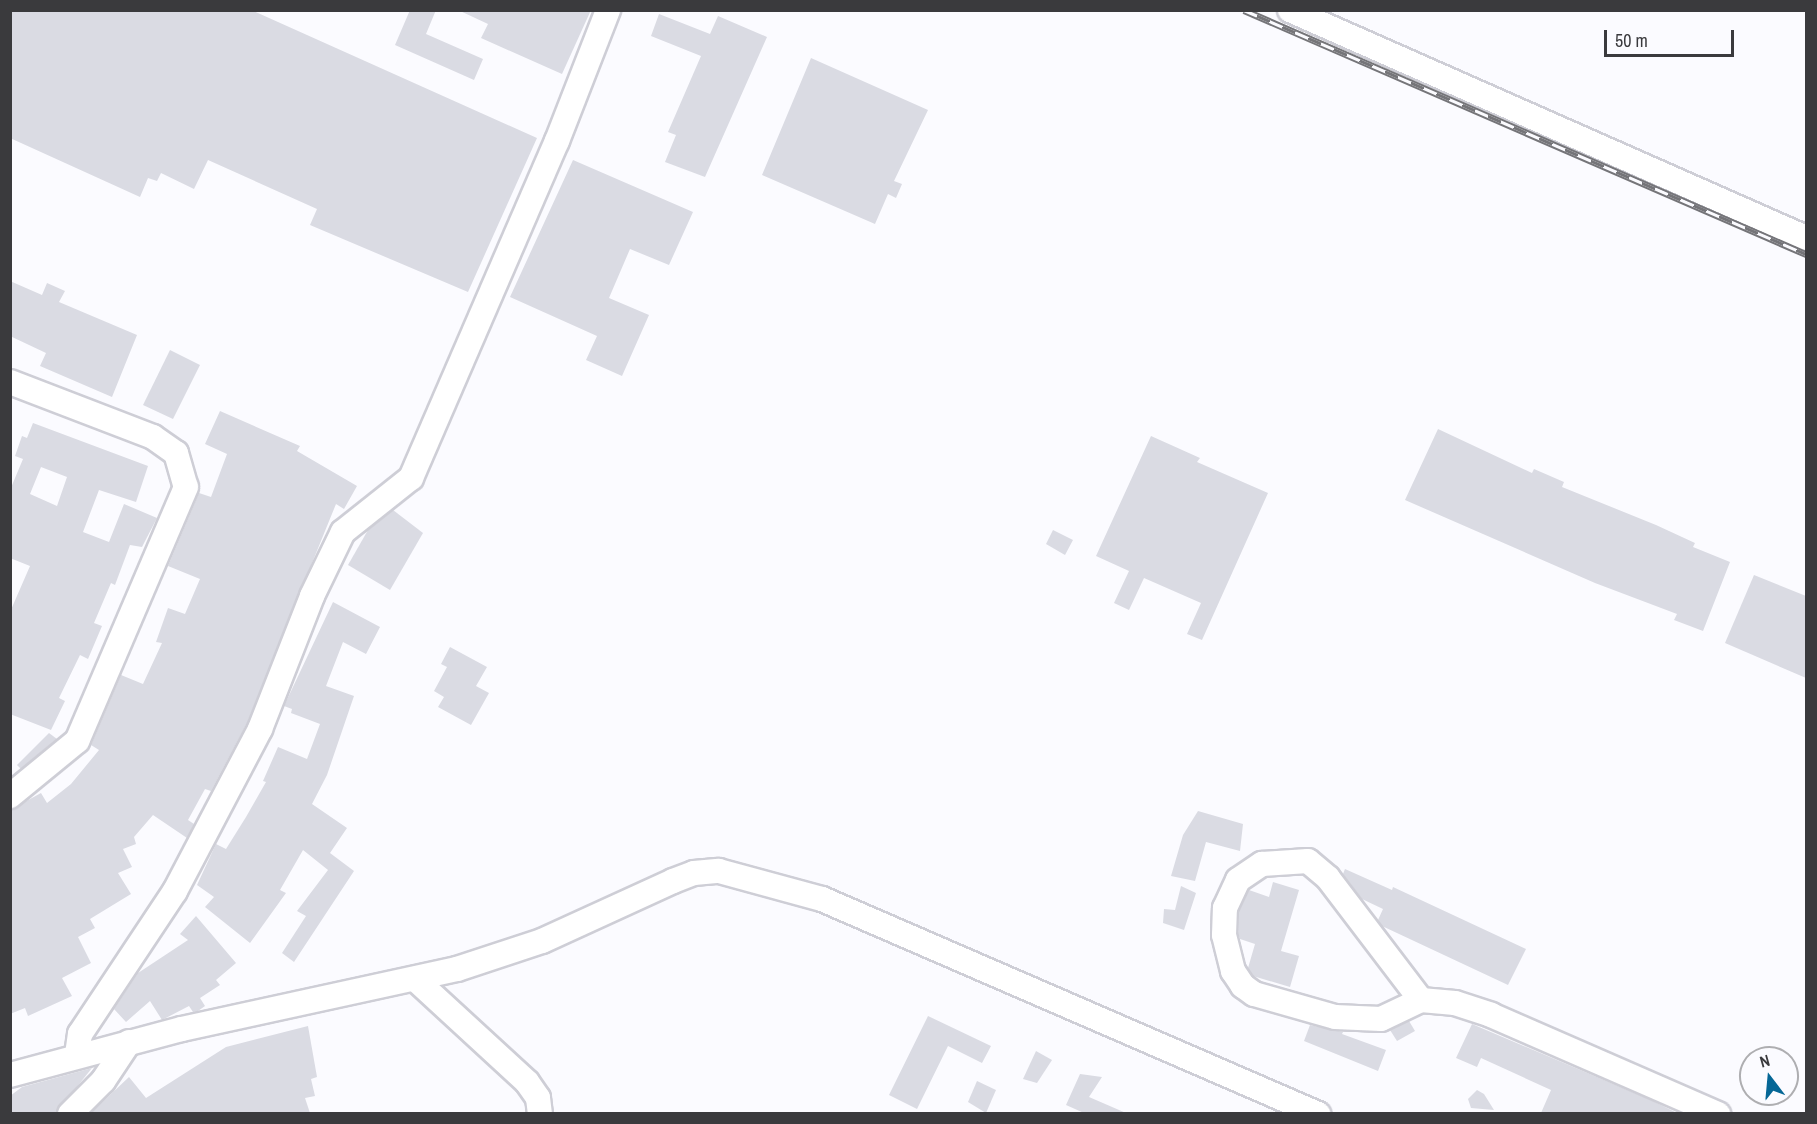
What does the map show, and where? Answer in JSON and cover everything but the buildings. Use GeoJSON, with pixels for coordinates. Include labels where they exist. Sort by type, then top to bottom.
{"type":"FeatureCollection","features":[{"type":"Feature","properties":{"kind":"street"},"geometry":{"type":"LineString","coordinates":[[77,1055],[80,1034],[175,891],[260,729],[312,596],[343,532],[411,478],[557,141],[609,10]]}},
{"type":"Feature","properties":{"kind":"street"},"geometry":{"type":"LineString","coordinates":[[1290,10],[1806,238]]}},
{"type":"Feature","properties":{"kind":"street"},"geometry":{"type":"LineString","coordinates":[[10,796],[77,741],[186,487],[176,453],[153,437],[13,388]]}},
{"type":"Feature","properties":{"kind":"street"},"geometry":{"type":"LineString","coordinates":[[1421,1000],[1328,878],[1308,861],[1262,864],[1238,880],[1225,908],[1224,935],[1233,970],[1243,986],[1254,994],[1335,1017],[1381,1019],[1421,1000],[1455,1003],[1491,1016],[1718,1113]]}},
{"type":"Feature","properties":{"kind":"street"},"geometry":{"type":"LineString","coordinates":[[10,1075],[129,1042],[351,995],[415,979],[542,941],[683,877],[719,872],[822,898],[1318,1113]]}},
{"type":"Feature","properties":{"kind":"street"},"geometry":{"type":"LineString","coordinates":[[415,979],[526,1082],[538,1098],[540,1113]]}},
{"type":"Feature","properties":{"kind":"street"},"geometry":{"type":"LineString","coordinates":[[70,1113],[103,1081],[129,1042]]}},
{"type":"Feature","properties":{"kind":"railway"},"geometry":{"type":"LineString","coordinates":[[1244,10],[1806,254]]}}]}
